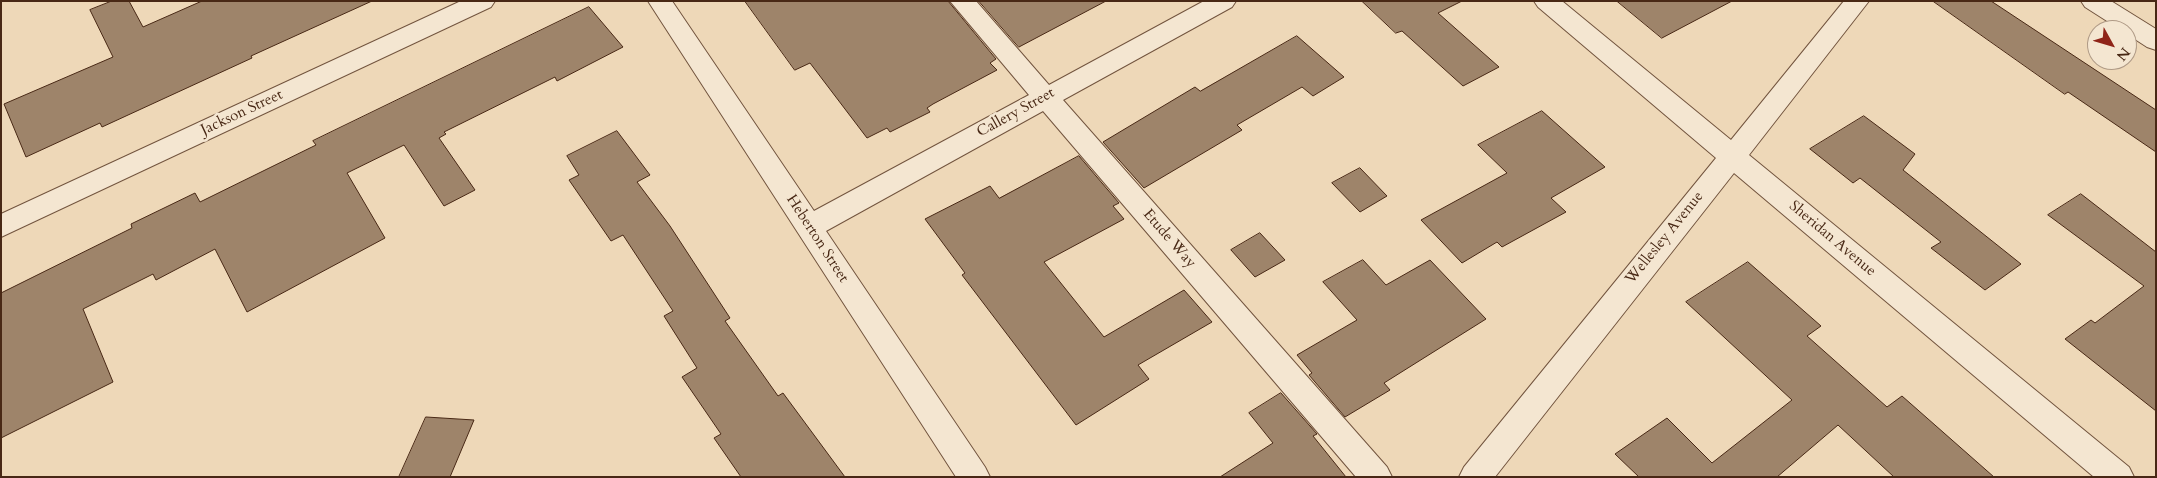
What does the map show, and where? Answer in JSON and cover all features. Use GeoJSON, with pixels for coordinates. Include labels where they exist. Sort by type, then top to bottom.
{"type":"FeatureCollection","features":[{"type":"Feature","properties":{"kind":"street","name":"Jackson Street"},"geometry":{"type":"LineString","coordinates":[[1,226],[483,1]]}},
{"type":"Feature","properties":{"kind":"street","name":"Heberton Street"},"geometry":{"type":"LineString","coordinates":[[660,1],[974,477]]}},
{"type":"Feature","properties":{"kind":"street","name":"Etude Way"},"geometry":{"type":"LineString","coordinates":[[962,1],[1376,477]]}},
{"type":"Feature","properties":{"kind":"street","name":"Callery Street"},"geometry":{"type":"LineString","coordinates":[[809,227],[1224,1]]}},
{"type":"Feature","properties":{"kind":"street","name":"Sheridan Avenue"},"geometry":{"type":"LineString","coordinates":[[1546,1],[2118,477]]}},
{"type":"Feature","properties":{"kind":"street","name":"Wellesley Avenue"},"geometry":{"type":"LineString","coordinates":[[1475,477],[1857,1]]}},
{"type":"Feature","properties":{"kind":"street"},"geometry":{"type":"LineString","coordinates":[[2093,1],[2156,41]]}},
{"type":"Feature","properties":{"kind":"building"},"geometry":{"type":"Polygon","coordinates":[[[112,1],[129,1],[143,27],[202,1],[372,1],[102,127],[100,123],[26,157],[4,104],[113,57],[90,10],[112,1]]]}},
{"type":"Feature","properties":{"kind":"building"},"geometry":{"type":"Polygon","coordinates":[[[745,1],[948,1],[996,59],[990,63],[997,70],[933,104],[927,108],[930,112],[890,132],[887,128],[867,138],[810,63],[795,70],[745,1]]]}},
{"type":"Feature","properties":{"kind":"building"},"geometry":{"type":"Polygon","coordinates":[[[979,1],[1106,1],[1019,47],[979,1]]]}},
{"type":"Feature","properties":{"kind":"building"},"geometry":{"type":"Polygon","coordinates":[[[1362,1],[1462,1],[1438,13],[1499,67],[1463,86],[1402,31],[1396,33],[1362,1]]]}},
{"type":"Feature","properties":{"kind":"building"},"geometry":{"type":"Polygon","coordinates":[[[1617,1],[1732,1],[1662,38],[1617,1]]]}},
{"type":"Feature","properties":{"kind":"building"},"geometry":{"type":"Polygon","coordinates":[[[1933,1],[1991,1],[2087,64],[2087,70],[2095,70],[2156,110],[2156,152],[2068,92],[2065,94],[1933,1]]]}},
{"type":"Feature","properties":{"kind":"building"},"geometry":{"type":"Polygon","coordinates":[[[589,7],[623,47],[557,81],[555,77],[444,132],[446,134],[439,138],[475,190],[444,206],[404,145],[347,173],[385,238],[247,312],[215,249],[156,280],[153,274],[83,309],[113,382],[1,438],[1,293],[132,228],[131,224],[195,193],[200,202],[316,145],[313,141],[589,7]]]}},
{"type":"Feature","properties":{"kind":"building"},"geometry":{"type":"Polygon","coordinates":[[[1297,36],[1344,77],[1313,96],[1302,87],[1237,125],[1242,130],[1144,188],[1103,142],[1195,87],[1200,91],[1297,36]]]}},
{"type":"Feature","properties":{"kind":"building"},"geometry":{"type":"Polygon","coordinates":[[[1542,111],[1605,167],[1551,198],[1566,212],[1502,247],[1497,242],[1462,263],[1421,220],[1507,173],[1478,145],[1542,111]]]}},
{"type":"Feature","properties":{"kind":"building"},"geometry":{"type":"Polygon","coordinates":[[[1864,116],[1915,154],[1903,170],[2021,264],[1985,290],[1931,248],[1941,242],[1860,178],[1853,183],[1810,149],[1864,116]]]}},
{"type":"Feature","properties":{"kind":"building"},"geometry":{"type":"Polygon","coordinates":[[[617,131],[650,175],[637,182],[670,226],[730,318],[725,321],[778,396],[783,393],[845,477],[741,477],[714,438],[721,434],[682,377],[697,368],[664,316],[673,311],[623,235],[611,241],[569,180],[579,175],[567,156],[617,131]]]}},
{"type":"Feature","properties":{"kind":"building"},"geometry":{"type":"Polygon","coordinates":[[[1079,156],[1119,203],[1113,206],[1124,219],[1044,262],[1104,337],[1184,290],[1212,322],[1138,365],[1149,379],[1076,425],[962,275],[965,273],[925,219],[990,186],[999,198],[1079,156]]]}},
{"type":"Feature","properties":{"kind":"building"},"geometry":{"type":"Polygon","coordinates":[[[1360,168],[1387,196],[1360,212],[1332,183],[1360,168]]]}},
{"type":"Feature","properties":{"kind":"building"},"geometry":{"type":"Polygon","coordinates":[[[2081,194],[2156,252],[2156,411],[2065,339],[2091,320],[2095,323],[2144,286],[2048,215],[2081,194]]]}},
{"type":"Feature","properties":{"kind":"building"},"geometry":{"type":"Polygon","coordinates":[[[1260,233],[1285,260],[1255,277],[1231,250],[1260,233]]]}},
{"type":"Feature","properties":{"kind":"building"},"geometry":{"type":"Polygon","coordinates":[[[1363,260],[1386,285],[1430,260],[1486,319],[1384,383],[1390,390],[1345,417],[1309,375],[1312,373],[1297,355],[1357,320],[1323,282],[1363,260]]]}},
{"type":"Feature","properties":{"kind":"building"},"geometry":{"type":"Polygon","coordinates":[[[1748,262],[1821,326],[1807,336],[1887,407],[1902,396],[1994,477],[1894,477],[1838,425],[1777,477],[1639,477],[1615,454],[1667,418],[1712,463],[1792,400],[1686,302],[1748,262]]]}},
{"type":"Feature","properties":{"kind":"building"},"geometry":{"type":"Polygon","coordinates":[[[1281,393],[1317,434],[1313,436],[1346,477],[1220,477],[1273,443],[1249,413],[1281,393]]]}},
{"type":"Feature","properties":{"kind":"building"},"geometry":{"type":"Polygon","coordinates":[[[426,417],[474,420],[450,477],[399,477],[426,417]]]}}]}
